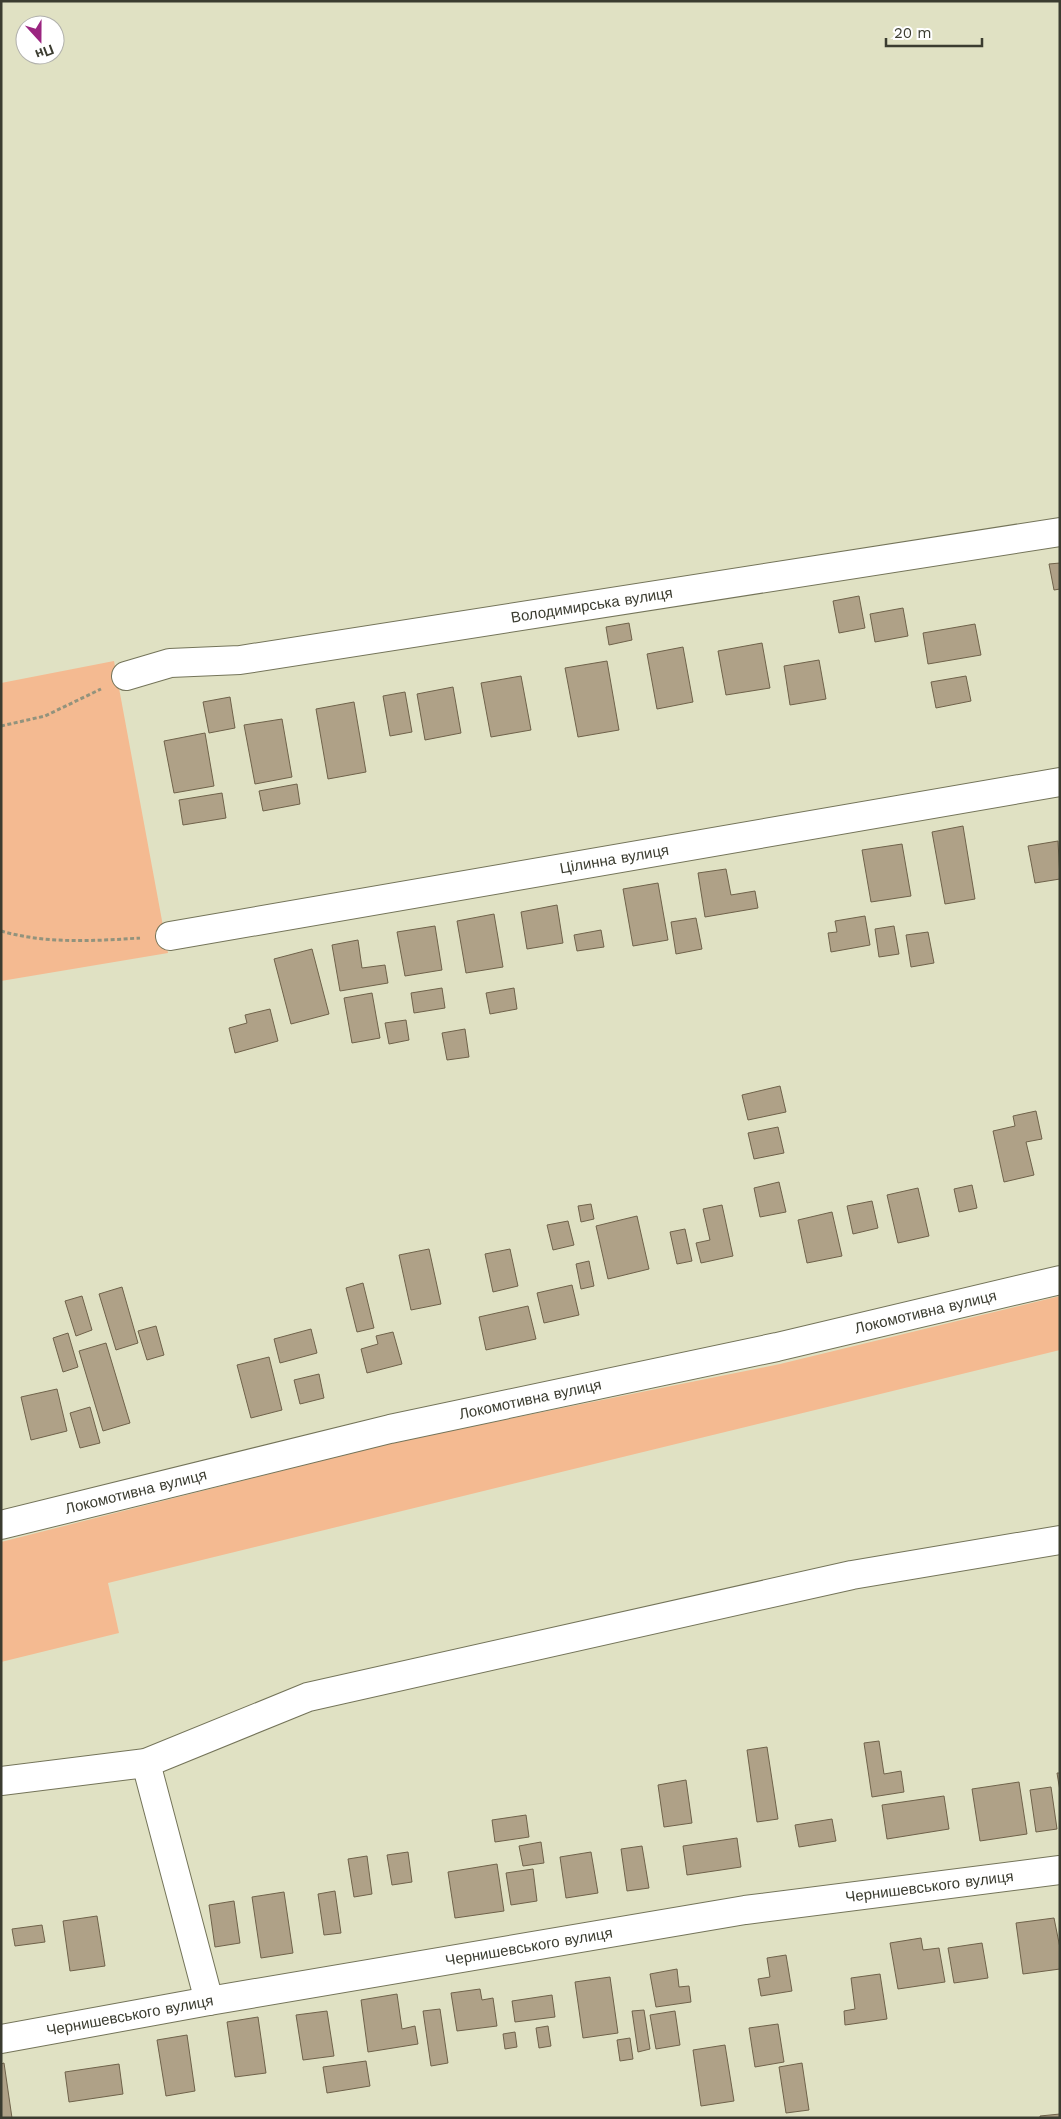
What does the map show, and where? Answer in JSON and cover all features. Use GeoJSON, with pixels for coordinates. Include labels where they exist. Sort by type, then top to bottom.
{"type":"FeatureCollection","features":[{"type":"Feature","properties":{"kind":"street","name":"Володимирська вулиця"},"geometry":{"type":"LineString","coordinates":[[126,676],[170,663],[240,660],[1060,532]]}},
{"type":"Feature","properties":{"kind":"street","name":"Цілинна вулиця"},"geometry":{"type":"LineString","coordinates":[[170,936],[1060,782]]}},
{"type":"Feature","properties":{"kind":"street","name":"Локомотивна вулиця"},"geometry":{"type":"LineString","coordinates":[[1,1525],[390,1429],[777,1347],[1060,1280]]}},
{"type":"Feature","properties":{"kind":"street"},"geometry":{"type":"LineString","coordinates":[[1,1781],[146,1763],[308,1697],[852,1575],[1060,1540]]}},
{"type":"Feature","properties":{"kind":"street"},"geometry":{"type":"LineString","coordinates":[[146,1763],[209,2001]]}},
{"type":"Feature","properties":{"kind":"street","name":"Чернишевського вулиця"},"geometry":{"type":"LineString","coordinates":[[1,2039],[209,2001],[745,1910],[1060,1870]]}},
{"type":"Feature","properties":{"kind":"path"},"geometry":{"type":"LineString","coordinates":[[1,726],[45,716],[126,676]]}},
{"type":"Feature","properties":{"kind":"path"},"geometry":{"type":"LineString","coordinates":[[1,931],[44,939],[81,941],[170,936]]}},
{"type":"Feature","properties":{"kind":"shaded area"},"geometry":{"type":"Polygon","coordinates":[[[114,661],[168,953],[1,981],[1,683],[114,661]]]}},
{"type":"Feature","properties":{"kind":"shaded area"},"geometry":{"type":"Polygon","coordinates":[[[1060,1296],[1060,1350],[108,1583],[119,1633],[1,1662],[1,1542],[395,1442],[780,1364],[1060,1296]]]}},
{"type":"Feature","properties":{"kind":"building"},"geometry":{"type":"Polygon","coordinates":[[[1060,563],[1060,589],[1054,590],[1049,564],[1060,563]]]}},
{"type":"Feature","properties":{"kind":"building"},"geometry":{"type":"Polygon","coordinates":[[[859,596],[865,628],[839,633],[833,601],[859,596]]]}},
{"type":"Feature","properties":{"kind":"building"},"geometry":{"type":"Polygon","coordinates":[[[903,608],[908,636],[875,642],[870,614],[903,608]]]}},
{"type":"Feature","properties":{"kind":"building"},"geometry":{"type":"Polygon","coordinates":[[[629,623],[632,640],[609,645],[606,627],[629,623]]]}},
{"type":"Feature","properties":{"kind":"building"},"geometry":{"type":"Polygon","coordinates":[[[975,624],[981,655],[928,664],[923,633],[975,624]]]}},
{"type":"Feature","properties":{"kind":"building"},"geometry":{"type":"Polygon","coordinates":[[[762,643],[770,688],[726,695],[718,651],[762,643]]]}},
{"type":"Feature","properties":{"kind":"building"},"geometry":{"type":"Polygon","coordinates":[[[683,647],[693,702],[657,709],[647,654],[683,647]]]}},
{"type":"Feature","properties":{"kind":"building"},"geometry":{"type":"Polygon","coordinates":[[[819,660],[826,699],[790,705],[784,666],[819,660]]]}},
{"type":"Feature","properties":{"kind":"building"},"geometry":{"type":"Polygon","coordinates":[[[607,661],[619,730],[578,737],[565,668],[607,661]]]}},
{"type":"Feature","properties":{"kind":"building"},"geometry":{"type":"Polygon","coordinates":[[[521,676],[531,730],[491,737],[481,683],[521,676]]]}},
{"type":"Feature","properties":{"kind":"building"},"geometry":{"type":"Polygon","coordinates":[[[966,676],[971,701],[936,708],[931,682],[966,676]]]}},
{"type":"Feature","properties":{"kind":"building"},"geometry":{"type":"Polygon","coordinates":[[[453,687],[461,733],[425,740],[417,694],[453,687]]]}},
{"type":"Feature","properties":{"kind":"building"},"geometry":{"type":"Polygon","coordinates":[[[405,692],[412,732],[390,736],[383,696],[405,692]]]}},
{"type":"Feature","properties":{"kind":"building"},"geometry":{"type":"Polygon","coordinates":[[[230,697],[235,728],[209,733],[203,702],[230,697]]]}},
{"type":"Feature","properties":{"kind":"building"},"geometry":{"type":"Polygon","coordinates":[[[354,702],[366,772],[328,779],[316,709],[354,702]]]}},
{"type":"Feature","properties":{"kind":"building"},"geometry":{"type":"Polygon","coordinates":[[[282,719],[292,777],[255,784],[244,725],[282,719]]]}},
{"type":"Feature","properties":{"kind":"building"},"geometry":{"type":"Polygon","coordinates":[[[205,733],[214,786],[174,793],[164,741],[205,733]]]}},
{"type":"Feature","properties":{"kind":"building"},"geometry":{"type":"Polygon","coordinates":[[[297,784],[300,804],[263,811],[259,791],[297,784]]]}},
{"type":"Feature","properties":{"kind":"building"},"geometry":{"type":"Polygon","coordinates":[[[222,793],[226,818],[183,825],[179,800],[222,793]]]}},
{"type":"Feature","properties":{"kind":"building"},"geometry":{"type":"Polygon","coordinates":[[[963,826],[975,899],[945,904],[932,832],[963,826]]]}},
{"type":"Feature","properties":{"kind":"building"},"geometry":{"type":"Polygon","coordinates":[[[1058,841],[1060,879],[1035,883],[1028,846],[1058,841]]]}},
{"type":"Feature","properties":{"kind":"building"},"geometry":{"type":"Polygon","coordinates":[[[902,844],[911,896],[871,902],[862,850],[902,844]]]}},
{"type":"Feature","properties":{"kind":"building"},"geometry":{"type":"Polygon","coordinates":[[[726,869],[731,895],[755,891],[758,908],[705,917],[698,873],[726,869]]]}},
{"type":"Feature","properties":{"kind":"building"},"geometry":{"type":"Polygon","coordinates":[[[658,883],[668,940],[633,946],[623,889],[658,883]]]}},
{"type":"Feature","properties":{"kind":"building"},"geometry":{"type":"Polygon","coordinates":[[[557,905],[563,943],[527,949],[521,912],[557,905]]]}},
{"type":"Feature","properties":{"kind":"building"},"geometry":{"type":"Polygon","coordinates":[[[494,914],[503,967],[466,973],[457,921],[494,914]]]}},
{"type":"Feature","properties":{"kind":"building"},"geometry":{"type":"Polygon","coordinates":[[[865,916],[870,945],[831,952],[828,933],[837,932],[835,921],[865,916]]]}},
{"type":"Feature","properties":{"kind":"building"},"geometry":{"type":"Polygon","coordinates":[[[696,918],[702,949],[676,954],[671,922],[696,918]]]}},
{"type":"Feature","properties":{"kind":"building"},"geometry":{"type":"Polygon","coordinates":[[[435,926],[442,970],[405,976],[397,932],[435,926]]]}},
{"type":"Feature","properties":{"kind":"building"},"geometry":{"type":"Polygon","coordinates":[[[894,926],[899,954],[879,957],[875,929],[894,926]]]}},
{"type":"Feature","properties":{"kind":"building"},"geometry":{"type":"Polygon","coordinates":[[[601,930],[604,947],[577,951],[574,935],[601,930]]]}},
{"type":"Feature","properties":{"kind":"building"},"geometry":{"type":"Polygon","coordinates":[[[928,932],[934,963],[911,967],[906,935],[928,932]]]}},
{"type":"Feature","properties":{"kind":"building"},"geometry":{"type":"Polygon","coordinates":[[[358,940],[362,968],[385,965],[388,983],[340,991],[332,945],[358,940]]]}},
{"type":"Feature","properties":{"kind":"building"},"geometry":{"type":"Polygon","coordinates":[[[312,949],[329,1014],[291,1024],[274,959],[312,949]]]}},
{"type":"Feature","properties":{"kind":"building"},"geometry":{"type":"Polygon","coordinates":[[[442,988],[445,1008],[414,1013],[411,993],[442,988]]]}},
{"type":"Feature","properties":{"kind":"building"},"geometry":{"type":"Polygon","coordinates":[[[514,988],[517,1009],[490,1014],[486,993],[514,988]]]}},
{"type":"Feature","properties":{"kind":"building"},"geometry":{"type":"Polygon","coordinates":[[[372,993],[380,1038],[352,1043],[344,998],[372,993]]]}},
{"type":"Feature","properties":{"kind":"building"},"geometry":{"type":"Polygon","coordinates":[[[270,1009],[278,1041],[235,1053],[229,1028],[247,1023],[245,1015],[270,1009]]]}},
{"type":"Feature","properties":{"kind":"building"},"geometry":{"type":"Polygon","coordinates":[[[406,1020],[409,1040],[389,1044],[385,1023],[406,1020]]]}},
{"type":"Feature","properties":{"kind":"building"},"geometry":{"type":"Polygon","coordinates":[[[465,1029],[469,1057],[447,1060],[442,1033],[465,1029]]]}},
{"type":"Feature","properties":{"kind":"building"},"geometry":{"type":"Polygon","coordinates":[[[780,1086],[786,1112],[748,1120],[742,1095],[780,1086]]]}},
{"type":"Feature","properties":{"kind":"building"},"geometry":{"type":"Polygon","coordinates":[[[1036,1111],[1042,1139],[1026,1142],[1034,1175],[1004,1182],[993,1131],[1015,1126],[1013,1116],[1036,1111]]]}},
{"type":"Feature","properties":{"kind":"building"},"geometry":{"type":"Polygon","coordinates":[[[778,1127],[784,1153],[754,1159],[748,1133],[778,1127]]]}},
{"type":"Feature","properties":{"kind":"building"},"geometry":{"type":"Polygon","coordinates":[[[779,1182],[786,1212],[760,1217],[754,1188],[779,1182]]]}},
{"type":"Feature","properties":{"kind":"building"},"geometry":{"type":"Polygon","coordinates":[[[972,1185],[977,1208],[959,1212],[954,1189],[972,1185]]]}},
{"type":"Feature","properties":{"kind":"building"},"geometry":{"type":"Polygon","coordinates":[[[918,1188],[929,1236],[898,1243],[887,1195],[918,1188]]]}},
{"type":"Feature","properties":{"kind":"building"},"geometry":{"type":"Polygon","coordinates":[[[872,1201],[878,1228],[853,1234],[847,1206],[872,1201]]]}},
{"type":"Feature","properties":{"kind":"building"},"geometry":{"type":"Polygon","coordinates":[[[591,1204],[594,1219],[581,1222],[578,1206],[591,1204]]]}},
{"type":"Feature","properties":{"kind":"building"},"geometry":{"type":"Polygon","coordinates":[[[722,1205],[733,1256],[701,1263],[696,1243],[710,1240],[703,1209],[722,1205]]]}},
{"type":"Feature","properties":{"kind":"building"},"geometry":{"type":"Polygon","coordinates":[[[832,1212],[842,1256],[807,1263],[798,1220],[832,1212]]]}},
{"type":"Feature","properties":{"kind":"building"},"geometry":{"type":"Polygon","coordinates":[[[637,1216],[649,1269],[608,1279],[596,1226],[637,1216]]]}},
{"type":"Feature","properties":{"kind":"building"},"geometry":{"type":"Polygon","coordinates":[[[568,1221],[574,1245],[553,1250],[547,1225],[568,1221]]]}},
{"type":"Feature","properties":{"kind":"building"},"geometry":{"type":"Polygon","coordinates":[[[685,1229],[692,1261],[677,1264],[670,1232],[685,1229]]]}},
{"type":"Feature","properties":{"kind":"building"},"geometry":{"type":"Polygon","coordinates":[[[429,1249],[441,1304],[411,1310],[399,1255],[429,1249]]]}},
{"type":"Feature","properties":{"kind":"building"},"geometry":{"type":"Polygon","coordinates":[[[510,1249],[518,1286],[493,1292],[485,1254],[510,1249]]]}},
{"type":"Feature","properties":{"kind":"building"},"geometry":{"type":"Polygon","coordinates":[[[589,1261],[594,1286],[581,1289],[576,1264],[589,1261]]]}},
{"type":"Feature","properties":{"kind":"building"},"geometry":{"type":"Polygon","coordinates":[[[363,1283],[374,1328],[357,1332],[346,1288],[363,1283]]]}},
{"type":"Feature","properties":{"kind":"building"},"geometry":{"type":"Polygon","coordinates":[[[572,1285],[579,1315],[544,1323],[537,1293],[572,1285]]]}},
{"type":"Feature","properties":{"kind":"building"},"geometry":{"type":"Polygon","coordinates":[[[122,1287],[138,1343],[116,1350],[99,1294],[122,1287]]]}},
{"type":"Feature","properties":{"kind":"building"},"geometry":{"type":"Polygon","coordinates":[[[82,1296],[92,1330],[76,1336],[65,1301],[82,1296]]]}},
{"type":"Feature","properties":{"kind":"building"},"geometry":{"type":"Polygon","coordinates":[[[528,1306],[536,1339],[486,1350],[479,1317],[528,1306]]]}},
{"type":"Feature","properties":{"kind":"building"},"geometry":{"type":"Polygon","coordinates":[[[156,1326],[164,1355],[147,1360],[138,1331],[156,1326]]]}},
{"type":"Feature","properties":{"kind":"building"},"geometry":{"type":"Polygon","coordinates":[[[311,1329],[317,1353],[280,1363],[274,1339],[311,1329]]]}},
{"type":"Feature","properties":{"kind":"building"},"geometry":{"type":"Polygon","coordinates":[[[393,1332],[402,1364],[367,1373],[361,1349],[378,1344],[376,1336],[393,1332]]]}},
{"type":"Feature","properties":{"kind":"building"},"geometry":{"type":"Polygon","coordinates":[[[68,1333],[78,1367],[63,1372],[53,1338],[68,1333]]]}},
{"type":"Feature","properties":{"kind":"building"},"geometry":{"type":"Polygon","coordinates":[[[106,1343],[130,1423],[103,1431],[79,1351],[106,1343]]]}},
{"type":"Feature","properties":{"kind":"building"},"geometry":{"type":"Polygon","coordinates":[[[269,1357],[282,1410],[251,1418],[237,1365],[269,1357]]]}},
{"type":"Feature","properties":{"kind":"building"},"geometry":{"type":"Polygon","coordinates":[[[319,1374],[324,1398],[300,1404],[294,1380],[319,1374]]]}},
{"type":"Feature","properties":{"kind":"building"},"geometry":{"type":"Polygon","coordinates":[[[57,1389],[67,1431],[31,1440],[21,1397],[57,1389]]]}},
{"type":"Feature","properties":{"kind":"building"},"geometry":{"type":"Polygon","coordinates":[[[90,1407],[100,1443],[80,1448],[70,1413],[90,1407]]]}},
{"type":"Feature","properties":{"kind":"building"},"geometry":{"type":"Polygon","coordinates":[[[879,1741],[884,1774],[901,1771],[904,1792],[872,1797],[864,1743],[879,1741]]]}},
{"type":"Feature","properties":{"kind":"building"},"geometry":{"type":"Polygon","coordinates":[[[767,1747],[778,1819],[757,1822],[747,1750],[767,1747]]]}},
{"type":"Feature","properties":{"kind":"building"},"geometry":{"type":"Polygon","coordinates":[[[1057,1773],[1060,1773],[1060,1791],[1057,1773]]]}},
{"type":"Feature","properties":{"kind":"building"},"geometry":{"type":"Polygon","coordinates":[[[686,1780],[692,1823],[664,1827],[658,1785],[686,1780]]]}},
{"type":"Feature","properties":{"kind":"building"},"geometry":{"type":"Polygon","coordinates":[[[1019,1782],[1027,1834],[980,1841],[972,1789],[1019,1782]]]}},
{"type":"Feature","properties":{"kind":"building"},"geometry":{"type":"Polygon","coordinates":[[[1051,1787],[1057,1829],[1036,1832],[1030,1790],[1051,1787]]]}},
{"type":"Feature","properties":{"kind":"building"},"geometry":{"type":"Polygon","coordinates":[[[944,1796],[949,1829],[887,1839],[882,1805],[944,1796]]]}},
{"type":"Feature","properties":{"kind":"building"},"geometry":{"type":"Polygon","coordinates":[[[526,1815],[529,1837],[495,1842],[492,1820],[526,1815]]]}},
{"type":"Feature","properties":{"kind":"building"},"geometry":{"type":"Polygon","coordinates":[[[832,1819],[836,1841],[799,1847],[795,1825],[832,1819]]]}},
{"type":"Feature","properties":{"kind":"building"},"geometry":{"type":"Polygon","coordinates":[[[737,1838],[741,1867],[687,1875],[683,1846],[737,1838]]]}},
{"type":"Feature","properties":{"kind":"building"},"geometry":{"type":"Polygon","coordinates":[[[541,1842],[544,1863],[523,1866],[519,1846],[541,1842]]]}},
{"type":"Feature","properties":{"kind":"building"},"geometry":{"type":"Polygon","coordinates":[[[642,1846],[649,1888],[627,1891],[621,1849],[642,1846]]]}},
{"type":"Feature","properties":{"kind":"building"},"geometry":{"type":"Polygon","coordinates":[[[408,1852],[412,1882],[392,1885],[387,1855],[408,1852]]]}},
{"type":"Feature","properties":{"kind":"building"},"geometry":{"type":"Polygon","coordinates":[[[591,1852],[598,1893],[566,1898],[560,1857],[591,1852]]]}},
{"type":"Feature","properties":{"kind":"building"},"geometry":{"type":"Polygon","coordinates":[[[367,1856],[372,1894],[354,1897],[348,1859],[367,1856]]]}},
{"type":"Feature","properties":{"kind":"building"},"geometry":{"type":"Polygon","coordinates":[[[497,1864],[504,1911],[455,1918],[448,1872],[497,1864]]]}},
{"type":"Feature","properties":{"kind":"building"},"geometry":{"type":"Polygon","coordinates":[[[533,1869],[537,1901],[511,1905],[506,1873],[533,1869]]]}},
{"type":"Feature","properties":{"kind":"building"},"geometry":{"type":"Polygon","coordinates":[[[335,1891],[341,1933],[324,1935],[318,1894],[335,1891]]]}},
{"type":"Feature","properties":{"kind":"building"},"geometry":{"type":"Polygon","coordinates":[[[284,1892],[293,1953],[261,1958],[252,1897],[284,1892]]]}},
{"type":"Feature","properties":{"kind":"building"},"geometry":{"type":"Polygon","coordinates":[[[234,1901],[240,1943],[215,1947],[209,1905],[234,1901]]]}},
{"type":"Feature","properties":{"kind":"building"},"geometry":{"type":"Polygon","coordinates":[[[97,1916],[105,1966],[70,1971],[63,1921],[97,1916]]]}},
{"type":"Feature","properties":{"kind":"building"},"geometry":{"type":"Polygon","coordinates":[[[1054,1918],[1060,1948],[1060,1969],[1023,1974],[1016,1923],[1054,1918]]]}},
{"type":"Feature","properties":{"kind":"building"},"geometry":{"type":"Polygon","coordinates":[[[42,1925],[45,1942],[15,1946],[12,1929],[42,1925]]]}},
{"type":"Feature","properties":{"kind":"building"},"geometry":{"type":"Polygon","coordinates":[[[921,1938],[923,1950],[939,1948],[945,1982],[898,1989],[890,1943],[921,1938]]]}},
{"type":"Feature","properties":{"kind":"building"},"geometry":{"type":"Polygon","coordinates":[[[982,1943],[988,1978],[954,1983],[948,1948],[982,1943]]]}},
{"type":"Feature","properties":{"kind":"building"},"geometry":{"type":"Polygon","coordinates":[[[786,1955],[792,1991],[761,1996],[758,1979],[770,1977],[767,1958],[786,1955]]]}},
{"type":"Feature","properties":{"kind":"building"},"geometry":{"type":"Polygon","coordinates":[[[677,1969],[679,1987],[689,1986],[691,2002],[656,2007],[650,1974],[677,1969]]]}},
{"type":"Feature","properties":{"kind":"building"},"geometry":{"type":"Polygon","coordinates":[[[880,1974],[887,2019],[845,2025],[844,2011],[855,2009],[851,1978],[880,1974]]]}},
{"type":"Feature","properties":{"kind":"building"},"geometry":{"type":"Polygon","coordinates":[[[610,1977],[618,2033],[583,2038],[575,1982],[610,1977]]]}},
{"type":"Feature","properties":{"kind":"building"},"geometry":{"type":"Polygon","coordinates":[[[480,1989],[482,2000],[493,1998],[497,2026],[457,2031],[451,1993],[480,1989]]]}},
{"type":"Feature","properties":{"kind":"building"},"geometry":{"type":"Polygon","coordinates":[[[397,1994],[402,2029],[415,2026],[418,2044],[368,2052],[361,2000],[397,1994]]]}},
{"type":"Feature","properties":{"kind":"building"},"geometry":{"type":"Polygon","coordinates":[[[552,1995],[555,2017],[515,2022],[512,2001],[552,1995]]]}},
{"type":"Feature","properties":{"kind":"building"},"geometry":{"type":"Polygon","coordinates":[[[440,2009],[448,2063],[431,2066],[423,2011],[440,2009]]]}},
{"type":"Feature","properties":{"kind":"building"},"geometry":{"type":"Polygon","coordinates":[[[644,2010],[650,2049],[638,2052],[632,2011],[644,2010]]]}},
{"type":"Feature","properties":{"kind":"building"},"geometry":{"type":"Polygon","coordinates":[[[327,2011],[334,2056],[303,2060],[296,2015],[327,2011]]]}},
{"type":"Feature","properties":{"kind":"building"},"geometry":{"type":"Polygon","coordinates":[[[675,2011],[680,2045],[656,2049],[650,2015],[675,2011]]]}},
{"type":"Feature","properties":{"kind":"building"},"geometry":{"type":"Polygon","coordinates":[[[258,2017],[266,2073],[235,2077],[227,2022],[258,2017]]]}},
{"type":"Feature","properties":{"kind":"building"},"geometry":{"type":"Polygon","coordinates":[[[778,2024],[784,2062],[755,2067],[749,2028],[778,2024]]]}},
{"type":"Feature","properties":{"kind":"building"},"geometry":{"type":"Polygon","coordinates":[[[548,2026],[551,2046],[539,2048],[536,2028],[548,2026]]]}},
{"type":"Feature","properties":{"kind":"building"},"geometry":{"type":"Polygon","coordinates":[[[515,2032],[517,2047],[505,2049],[503,2034],[515,2032]]]}},
{"type":"Feature","properties":{"kind":"building"},"geometry":{"type":"Polygon","coordinates":[[[187,2035],[195,2091],[166,2096],[157,2040],[187,2035]]]}},
{"type":"Feature","properties":{"kind":"building"},"geometry":{"type":"Polygon","coordinates":[[[630,2038],[633,2059],[620,2061],[617,2040],[630,2038]]]}},
{"type":"Feature","properties":{"kind":"building"},"geometry":{"type":"Polygon","coordinates":[[[725,2045],[734,2101],[701,2106],[693,2050],[725,2045]]]}},
{"type":"Feature","properties":{"kind":"building"},"geometry":{"type":"Polygon","coordinates":[[[366,2061],[370,2086],[327,2093],[323,2067],[366,2061]]]}},
{"type":"Feature","properties":{"kind":"building"},"geometry":{"type":"Polygon","coordinates":[[[4,2063],[12,2118],[1,2118],[1,2064],[4,2063]]]}},
{"type":"Feature","properties":{"kind":"building"},"geometry":{"type":"Polygon","coordinates":[[[802,2063],[809,2110],[786,2113],[779,2067],[802,2063]]]}},
{"type":"Feature","properties":{"kind":"building"},"geometry":{"type":"Polygon","coordinates":[[[119,2064],[123,2094],[69,2102],[65,2072],[119,2064]]]}},
{"type":"Feature","properties":{"kind":"building"},"geometry":{"type":"Polygon","coordinates":[[[1060,2114],[1060,2118],[1040,2118],[1040,2116],[1060,2114]]]}}]}
